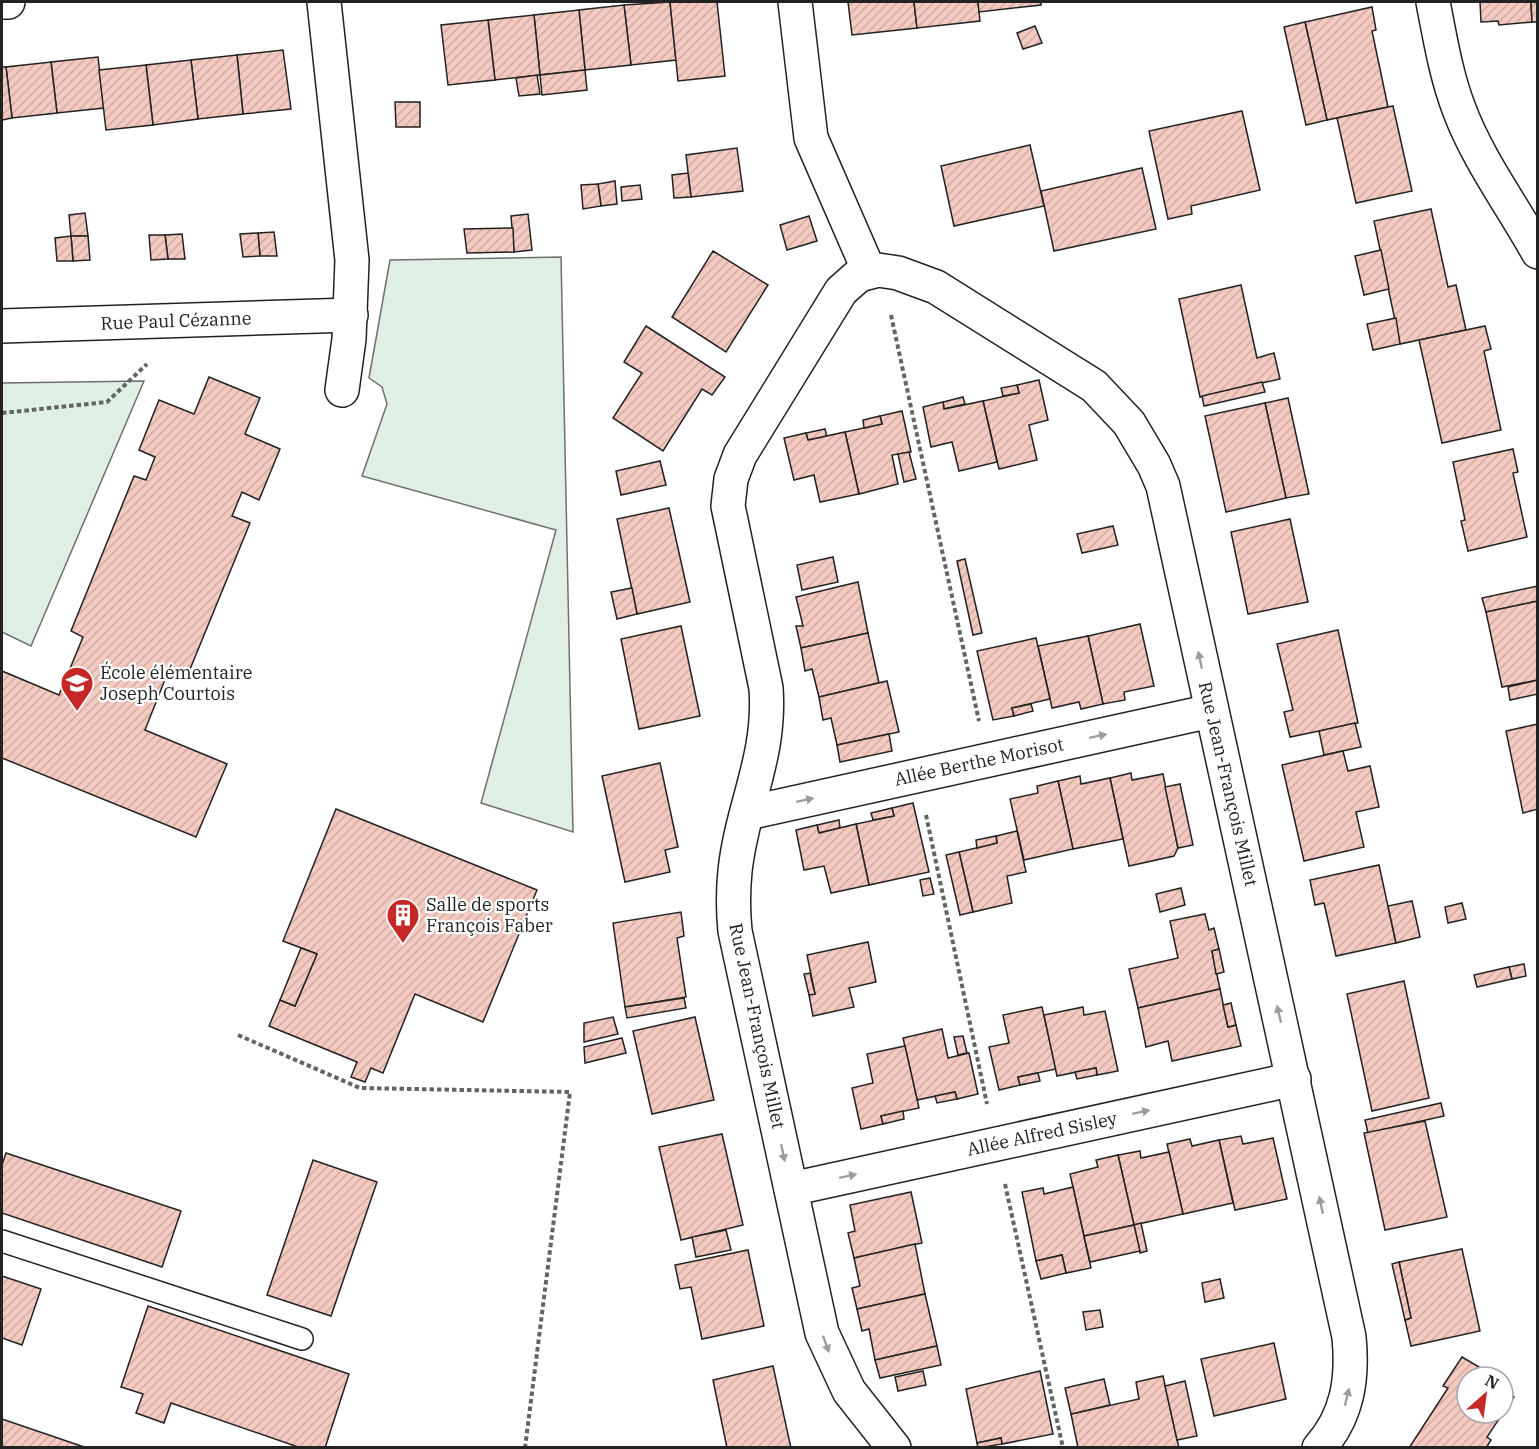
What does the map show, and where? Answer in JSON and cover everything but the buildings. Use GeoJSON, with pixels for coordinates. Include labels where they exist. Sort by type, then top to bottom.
{"type":"FeatureCollection","features":[{"type":"Feature","properties":{"kind":"street"},"geometry":{"type":"LineString","coordinates":[[2,2],[8,2]]}},
{"type":"Feature","properties":{"kind":"street"},"geometry":{"type":"LineString","coordinates":[[324,2],[350,233],[351,315],[342,390]]}},
{"type":"Feature","properties":{"kind":"street"},"geometry":{"type":"LineString","coordinates":[[795,2],[811,138],[875,271]]}},
{"type":"Feature","properties":{"kind":"street"},"geometry":{"type":"LineString","coordinates":[[1433,2],[1450,80],[1460,110],[1490,170],[1538,252]]}},
{"type":"Feature","properties":{"kind":"street","name":"Rue Jean-François Millet"},"geometry":{"type":"LineString","coordinates":[[894,1448],[861,1409],[828,1352],[822,1333],[735,932],[735,869],[762,761],[767,706],[766,688],[731,530],[728,506],[731,479],[746,444],[835,300],[849,283],[875,271],[898,273],[936,287],[1078,374],[1094,386],[1129,423],[1154,465],[1162,486],[1294,1079],[1351,1356],[1348,1392],[1343,1411],[1320,1448]]}},
{"type":"Feature","properties":{"kind":"street","name":"Rue Paul Cézanne"},"geometry":{"type":"LineString","coordinates":[[2,326],[351,315]]}},
{"type":"Feature","properties":{"kind":"street","name":"Allée Berthe Morisot"},"geometry":{"type":"LineString","coordinates":[[748,813],[1211,711]]}},
{"type":"Feature","properties":{"kind":"street","name":"Allée Alfred Sisley"},"geometry":{"type":"LineString","coordinates":[[791,1189],[1294,1079]]}},
{"type":"Feature","properties":{"kind":"lane"},"geometry":{"type":"LineString","coordinates":[[2,1241],[302,1339]]}},
{"type":"Feature","properties":{"kind":"path"},"geometry":{"type":"LineString","coordinates":[[875,271],[988,760]]}},
{"type":"Feature","properties":{"kind":"path"},"geometry":{"type":"LineString","coordinates":[[2,412],[107,402],[194,320]]}},
{"type":"Feature","properties":{"kind":"path"},"geometry":{"type":"LineString","coordinates":[[917,776],[1063,1448]]}},
{"type":"Feature","properties":{"kind":"path"},"geometry":{"type":"LineString","coordinates":[[238,1035],[360,1088],[570,1092],[525,1448]]}},
{"type":"Feature","properties":{"kind":"green space"},"geometry":{"type":"Polygon","coordinates":[[[561,257],[573,832],[481,803],[556,530],[362,476],[387,404],[382,387],[369,378],[390,260],[561,257]]]}},
{"type":"Feature","properties":{"kind":"green space"},"geometry":{"type":"Polygon","coordinates":[[[144,381],[31,646],[2,632],[2,383],[144,381]]]}},
{"type":"Feature","properties":{"kind":"place","name":"École élémentaire Joseph Courtois"},"geometry":{"type":"Point","coordinates":[77,712]}},
{"type":"Feature","properties":{"kind":"place","name":"Salle de sports François Faber"},"geometry":{"type":"Point","coordinates":[403,944]}}]}
